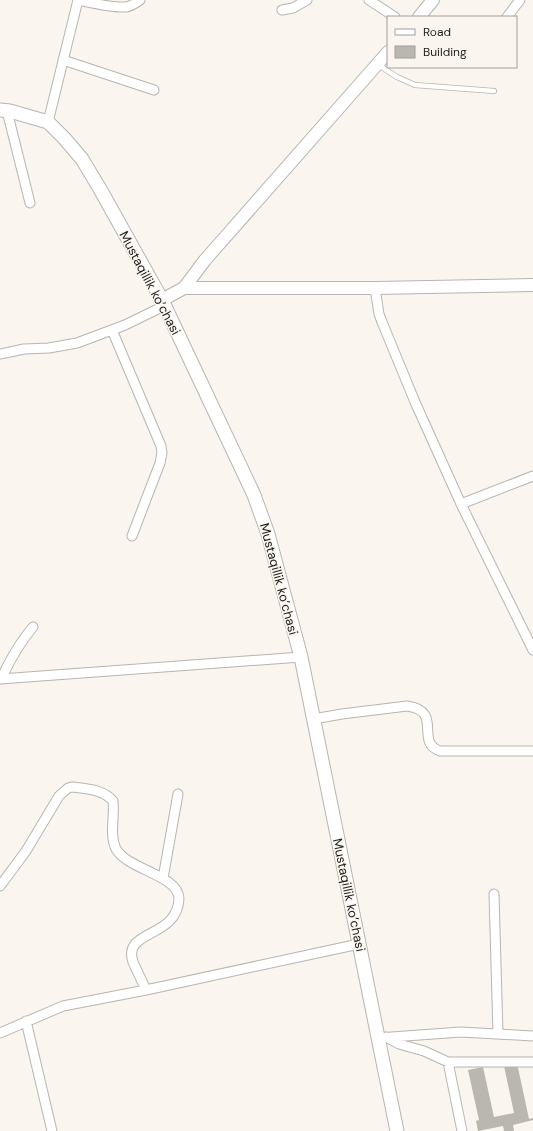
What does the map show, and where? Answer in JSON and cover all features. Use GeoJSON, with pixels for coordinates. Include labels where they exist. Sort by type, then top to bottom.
{"type":"FeatureCollection","features":[{"type":"Feature","properties":{"kind":"main road","name":"Mustaqillik ko’chasi"},"geometry":{"type":"LineString","coordinates":[[4,110],[48,122],[82,159],[100,188],[163,303],[254,495],[268,534],[301,657],[359,944],[382,1037],[397,1131]]}},
{"type":"Feature","properties":{"kind":"street"},"geometry":{"type":"LineString","coordinates":[[48,122],[78,0],[107,6],[126,7],[140,0]]}},
{"type":"Feature","properties":{"kind":"street"},"geometry":{"type":"LineString","coordinates":[[282,10],[293,8],[307,0]]}},
{"type":"Feature","properties":{"kind":"street"},"geometry":{"type":"LineString","coordinates":[[369,0],[393,16]]}},
{"type":"Feature","properties":{"kind":"street"},"geometry":{"type":"LineString","coordinates":[[420,16],[433,0]]}},
{"type":"Feature","properties":{"kind":"street"},"geometry":{"type":"LineString","coordinates":[[508,16],[520,0]]}},
{"type":"Feature","properties":{"kind":"street"},"geometry":{"type":"LineString","coordinates":[[0,354],[24,349],[49,348],[77,343],[112,330],[163,303],[184,288],[205,260],[387,53]]}},
{"type":"Feature","properties":{"kind":"street"},"geometry":{"type":"LineString","coordinates":[[63,60],[154,90]]}},
{"type":"Feature","properties":{"kind":"street"},"geometry":{"type":"LineString","coordinates":[[4,110],[30,202]]}},
{"type":"Feature","properties":{"kind":"street"},"geometry":{"type":"LineString","coordinates":[[184,288],[375,288],[533,285]]}},
{"type":"Feature","properties":{"kind":"street"},"geometry":{"type":"LineString","coordinates":[[375,288],[379,314],[415,402],[461,504],[533,650]]}},
{"type":"Feature","properties":{"kind":"street"},"geometry":{"type":"LineString","coordinates":[[112,330],[154,427],[162,453],[160,463],[132,536]]}},
{"type":"Feature","properties":{"kind":"street"},"geometry":{"type":"LineString","coordinates":[[461,504],[533,476]]}},
{"type":"Feature","properties":{"kind":"street"},"geometry":{"type":"LineString","coordinates":[[33,627],[12,656],[1,679],[301,657]]}},
{"type":"Feature","properties":{"kind":"street"},"geometry":{"type":"LineString","coordinates":[[313,719],[407,706],[416,707],[422,710],[427,717],[430,742],[435,749],[440,751],[533,750]]}},
{"type":"Feature","properties":{"kind":"street"},"geometry":{"type":"LineString","coordinates":[[0,886],[26,851],[59,796],[68,788],[72,787],[102,792],[109,796],[112,801],[114,844],[118,851],[124,859],[135,866],[162,878],[173,886],[178,893],[179,900],[175,915],[171,921],[135,943],[132,949],[133,962],[146,990]]}},
{"type":"Feature","properties":{"kind":"street"},"geometry":{"type":"LineString","coordinates":[[162,878],[178,794]]}},
{"type":"Feature","properties":{"kind":"street"},"geometry":{"type":"LineString","coordinates":[[494,894],[498,1034]]}},
{"type":"Feature","properties":{"kind":"street"},"geometry":{"type":"LineString","coordinates":[[0,1033],[63,1006],[146,990],[359,944]]}},
{"type":"Feature","properties":{"kind":"street"},"geometry":{"type":"LineString","coordinates":[[26,1022],[52,1131]]}},
{"type":"Feature","properties":{"kind":"street"},"geometry":{"type":"LineString","coordinates":[[382,1037],[462,1032],[533,1036]]}},
{"type":"Feature","properties":{"kind":"street"},"geometry":{"type":"LineString","coordinates":[[382,1037],[399,1044],[424,1051],[448,1062],[533,1062]]}},
{"type":"Feature","properties":{"kind":"street"},"geometry":{"type":"LineString","coordinates":[[448,1062],[462,1131]]}},
{"type":"Feature","properties":{"kind":"lane"},"geometry":{"type":"LineString","coordinates":[[377,64],[397,77],[415,85],[494,91]]}},
{"type":"Feature","properties":{"kind":"building"},"geometry":{"type":"Polygon","coordinates":[[[517,1063],[529,1119],[533,1118],[533,1120],[513,1125],[514,1131],[504,1131],[503,1126],[478,1131],[476,1121],[479,1120],[468,1070],[483,1067],[494,1117],[514,1113],[504,1066],[517,1063]]]}}]}
